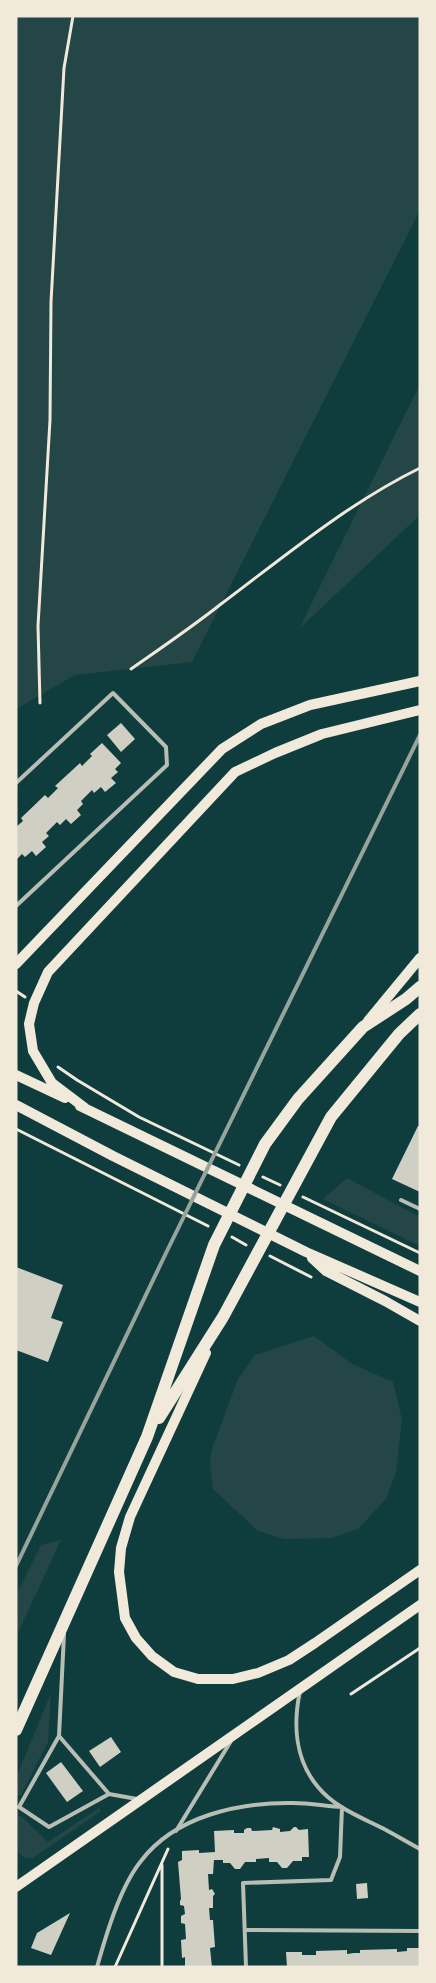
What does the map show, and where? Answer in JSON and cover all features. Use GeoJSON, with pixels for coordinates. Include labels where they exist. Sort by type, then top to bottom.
{"type":"FeatureCollection","features":[{"type":"Feature","properties":{"kind":"highway"},"geometry":{"type":"LineString","coordinates":[[16,1730],[147,1437],[214,1245],[265,1144],[298,1098],[363,1027],[406,1000],[420,987]]}},
{"type":"Feature","properties":{"kind":"highway"},"geometry":{"type":"LineString","coordinates":[[147,1437],[223,1317],[331,1117],[399,1034],[420,1014]]}},
{"type":"Feature","properties":{"kind":"main road"},"geometry":{"type":"LineString","coordinates":[[16,964],[222,749],[261,724],[310,705],[418,681]]}},
{"type":"Feature","properties":{"kind":"main road"},"geometry":{"type":"LineString","coordinates":[[86,1108],[52,1083],[33,1051],[29,1024],[34,1003],[48,972],[235,772],[322,734],[415,711]]}},
{"type":"Feature","properties":{"kind":"main road"},"geometry":{"type":"LineString","coordinates":[[363,1027],[420,958]]}},
{"type":"Feature","properties":{"kind":"main road"},"geometry":{"type":"LineString","coordinates":[[16,1075],[420,1271]]}},
{"type":"Feature","properties":{"kind":"main road"},"geometry":{"type":"LineString","coordinates":[[16,1105],[113,1156],[306,1252],[420,1302]]}},
{"type":"Feature","properties":{"kind":"main road"},"geometry":{"type":"LineString","coordinates":[[16,1110],[37,1116]]}},
{"type":"Feature","properties":{"kind":"main road"},"geometry":{"type":"LineString","coordinates":[[306,1252],[326,1271],[420,1321]]}},
{"type":"Feature","properties":{"kind":"main road"},"geometry":{"type":"LineString","coordinates":[[223,1317],[130,1517],[121,1548],[120,1572],[125,1618],[136,1638],[152,1656],[174,1672],[198,1679],[233,1679],[258,1673],[289,1660],[350,1620],[420,1570]]}},
{"type":"Feature","properties":{"kind":"main road"},"geometry":{"type":"LineString","coordinates":[[16,1886],[420,1604]]}},
{"type":"Feature","properties":{"kind":"lane"},"geometry":{"type":"LineString","coordinates":[[16,783],[113,693],[166,747],[167,765],[16,906]]}},
{"type":"Feature","properties":{"kind":"lane"},"geometry":{"type":"LineString","coordinates":[[401,1200],[420,1209]]}},
{"type":"Feature","properties":{"kind":"lane"},"geometry":{"type":"LineString","coordinates":[[64,1622],[59,1736],[18,1808],[49,1828],[109,1794]]}},
{"type":"Feature","properties":{"kind":"lane"},"geometry":{"type":"LineString","coordinates":[[301,1687],[296,1712],[296,1740],[307,1769],[318,1787],[342,1808],[420,1849]]}},
{"type":"Feature","properties":{"kind":"lane"},"geometry":{"type":"LineString","coordinates":[[176,1830],[236,1732]]}},
{"type":"Feature","properties":{"kind":"lane"},"geometry":{"type":"LineString","coordinates":[[59,1736],[109,1794],[139,1800]]}},
{"type":"Feature","properties":{"kind":"lane"},"geometry":{"type":"LineString","coordinates":[[97,1967],[118,1904],[139,1863],[150,1850],[176,1830],[205,1816],[233,1807],[293,1802],[342,1808]]}},
{"type":"Feature","properties":{"kind":"lane"},"geometry":{"type":"LineString","coordinates":[[246,1967],[243,1883],[331,1880],[340,1857],[342,1808]]}},
{"type":"Feature","properties":{"kind":"lane"},"geometry":{"type":"LineString","coordinates":[[245,1930],[420,1932]]}},
{"type":"Feature","properties":{"kind":"path"},"geometry":{"type":"LineString","coordinates":[[40,703],[38,626],[50,420],[50,302],[64,68],[74,16]]}},
{"type":"Feature","properties":{"kind":"path"},"geometry":{"type":"LineString","coordinates":[[131,669],[220,605],[302,542],[390,483],[420,468]]}},
{"type":"Feature","properties":{"kind":"path"},"geometry":{"type":"LineString","coordinates":[[16,991],[34,1003]]}},
{"type":"Feature","properties":{"kind":"path"},"geometry":{"type":"LineString","coordinates":[[54,1063],[77,1080],[139,1117],[244,1168]]}},
{"type":"Feature","properties":{"kind":"path"},"geometry":{"type":"LineString","coordinates":[[16,1129],[106,1176],[211,1227]]}},
{"type":"Feature","properties":{"kind":"path"},"geometry":{"type":"LineString","coordinates":[[262,1176],[288,1189]]}},
{"type":"Feature","properties":{"kind":"path"},"geometry":{"type":"LineString","coordinates":[[297,1193],[420,1253]]}},
{"type":"Feature","properties":{"kind":"path"},"geometry":{"type":"LineString","coordinates":[[228,1236],[254,1248]]}},
{"type":"Feature","properties":{"kind":"path"},"geometry":{"type":"LineString","coordinates":[[263,1253],[289,1266]]}},
{"type":"Feature","properties":{"kind":"path"},"geometry":{"type":"LineString","coordinates":[[351,1694],[420,1648]]}},
{"type":"Feature","properties":{"kind":"path"},"geometry":{"type":"LineString","coordinates":[[115,1967],[176,1830]]}},
{"type":"Feature","properties":{"kind":"path"},"geometry":{"type":"LineString","coordinates":[[162,1862],[162,1967]]}},
{"type":"Feature","properties":{"kind":"shaded area"},"geometry":{"type":"Polygon","coordinates":[[[16,16],[420,16],[420,210],[192,662],[75,675],[16,709],[16,16]]]}},
{"type":"Feature","properties":{"kind":"shaded area"},"geometry":{"type":"Polygon","coordinates":[[[420,384],[420,515],[299,629],[420,384]]]}},
{"type":"Feature","properties":{"kind":"shaded area"},"geometry":{"type":"Polygon","coordinates":[[[347,1178],[420,1217],[420,1246],[323,1199],[347,1178]]]}},
{"type":"Feature","properties":{"kind":"shaded area"},"geometry":{"type":"Polygon","coordinates":[[[314,1336],[352,1364],[393,1382],[402,1420],[396,1472],[386,1499],[358,1529],[331,1538],[284,1539],[258,1531],[213,1489],[210,1463],[212,1449],[238,1379],[255,1355],[314,1336]]]}},
{"type":"Feature","properties":{"kind":"shaded area"},"geometry":{"type":"Polygon","coordinates":[[[61,1540],[16,1637],[16,1595],[41,1545],[61,1540]]]}},
{"type":"Feature","properties":{"kind":"shaded area"},"geometry":{"type":"Polygon","coordinates":[[[51,1693],[48,1742],[21,1795],[16,1796],[16,1778],[51,1693]]]}},
{"type":"Feature","properties":{"kind":"shaded area"},"geometry":{"type":"Polygon","coordinates":[[[99,1808],[101,1811],[33,1858],[25,1858],[16,1850],[16,1814],[22,1817],[48,1842],[99,1808]]]}},
{"type":"Feature","properties":{"kind":"building"},"geometry":{"type":"Polygon","coordinates":[[[121,723],[135,739],[121,752],[107,735],[121,723]]]}},
{"type":"Feature","properties":{"kind":"building"},"geometry":{"type":"Polygon","coordinates":[[[102,743],[121,763],[115,769],[118,772],[111,778],[116,783],[105,792],[101,787],[94,793],[92,790],[81,801],[83,804],[77,810],[81,815],[71,824],[66,819],[60,825],[57,822],[46,833],[49,836],[42,842],[46,847],[36,856],[32,851],[25,857],[22,854],[16,860],[16,827],[23,821],[21,818],[45,795],[48,798],[58,788],[55,786],[80,763],[82,766],[92,756],[90,754],[102,743]]]}},
{"type":"Feature","properties":{"kind":"building"},"geometry":{"type":"Polygon","coordinates":[[[418,1126],[420,1126],[420,1192],[392,1179],[418,1126]]]}},
{"type":"Feature","properties":{"kind":"building"},"geometry":{"type":"Polygon","coordinates":[[[16,1267],[63,1285],[51,1318],[63,1322],[48,1362],[16,1350],[16,1267]]]}},
{"type":"Feature","properties":{"kind":"building"},"geometry":{"type":"Polygon","coordinates":[[[111,1737],[121,1752],[100,1767],[89,1751],[111,1737]]]}},
{"type":"Feature","properties":{"kind":"building"},"geometry":{"type":"Polygon","coordinates":[[[61,1762],[83,1791],[67,1802],[46,1773],[61,1762]]]}},
{"type":"Feature","properties":{"kind":"building"},"geometry":{"type":"Polygon","coordinates":[[[273,1827],[280,1829],[280,1832],[290,1831],[294,1827],[299,1830],[308,1829],[309,1857],[302,1857],[302,1861],[293,1861],[287,1868],[282,1868],[277,1862],[269,1862],[269,1858],[256,1859],[256,1862],[245,1862],[240,1869],[235,1869],[230,1863],[223,1863],[223,1860],[214,1860],[213,1874],[208,1874],[209,1890],[212,1889],[215,1894],[213,1896],[213,1908],[209,1908],[210,1920],[213,1920],[215,1947],[210,1948],[212,1967],[185,1967],[185,1957],[182,1958],[181,1940],[186,1939],[185,1924],[181,1923],[181,1916],[185,1914],[184,1906],[180,1905],[178,1862],[182,1860],[182,1851],[199,1850],[199,1853],[215,1852],[214,1831],[234,1830],[234,1833],[244,1833],[244,1830],[247,1828],[251,1828],[252,1831],[272,1830],[273,1827]]]}},
{"type":"Feature","properties":{"kind":"building"},"geometry":{"type":"Polygon","coordinates":[[[367,1883],[368,1898],[357,1899],[356,1884],[367,1883]]]}},
{"type":"Feature","properties":{"kind":"building"},"geometry":{"type":"Polygon","coordinates":[[[70,1913],[51,1955],[31,1948],[37,1933],[70,1913]]]}},
{"type":"Feature","properties":{"kind":"building"},"geometry":{"type":"Polygon","coordinates":[[[407,1948],[420,1948],[420,1967],[287,1967],[286,1952],[302,1952],[302,1955],[316,1955],[316,1951],[347,1950],[347,1954],[360,1953],[360,1950],[397,1949],[397,1952],[407,1951],[407,1948]]]}},
{"type":"Feature","properties":{"kind":"railway"},"geometry":{"type":"LineString","coordinates":[[16,1566],[166,1253],[420,735]]}}]}
